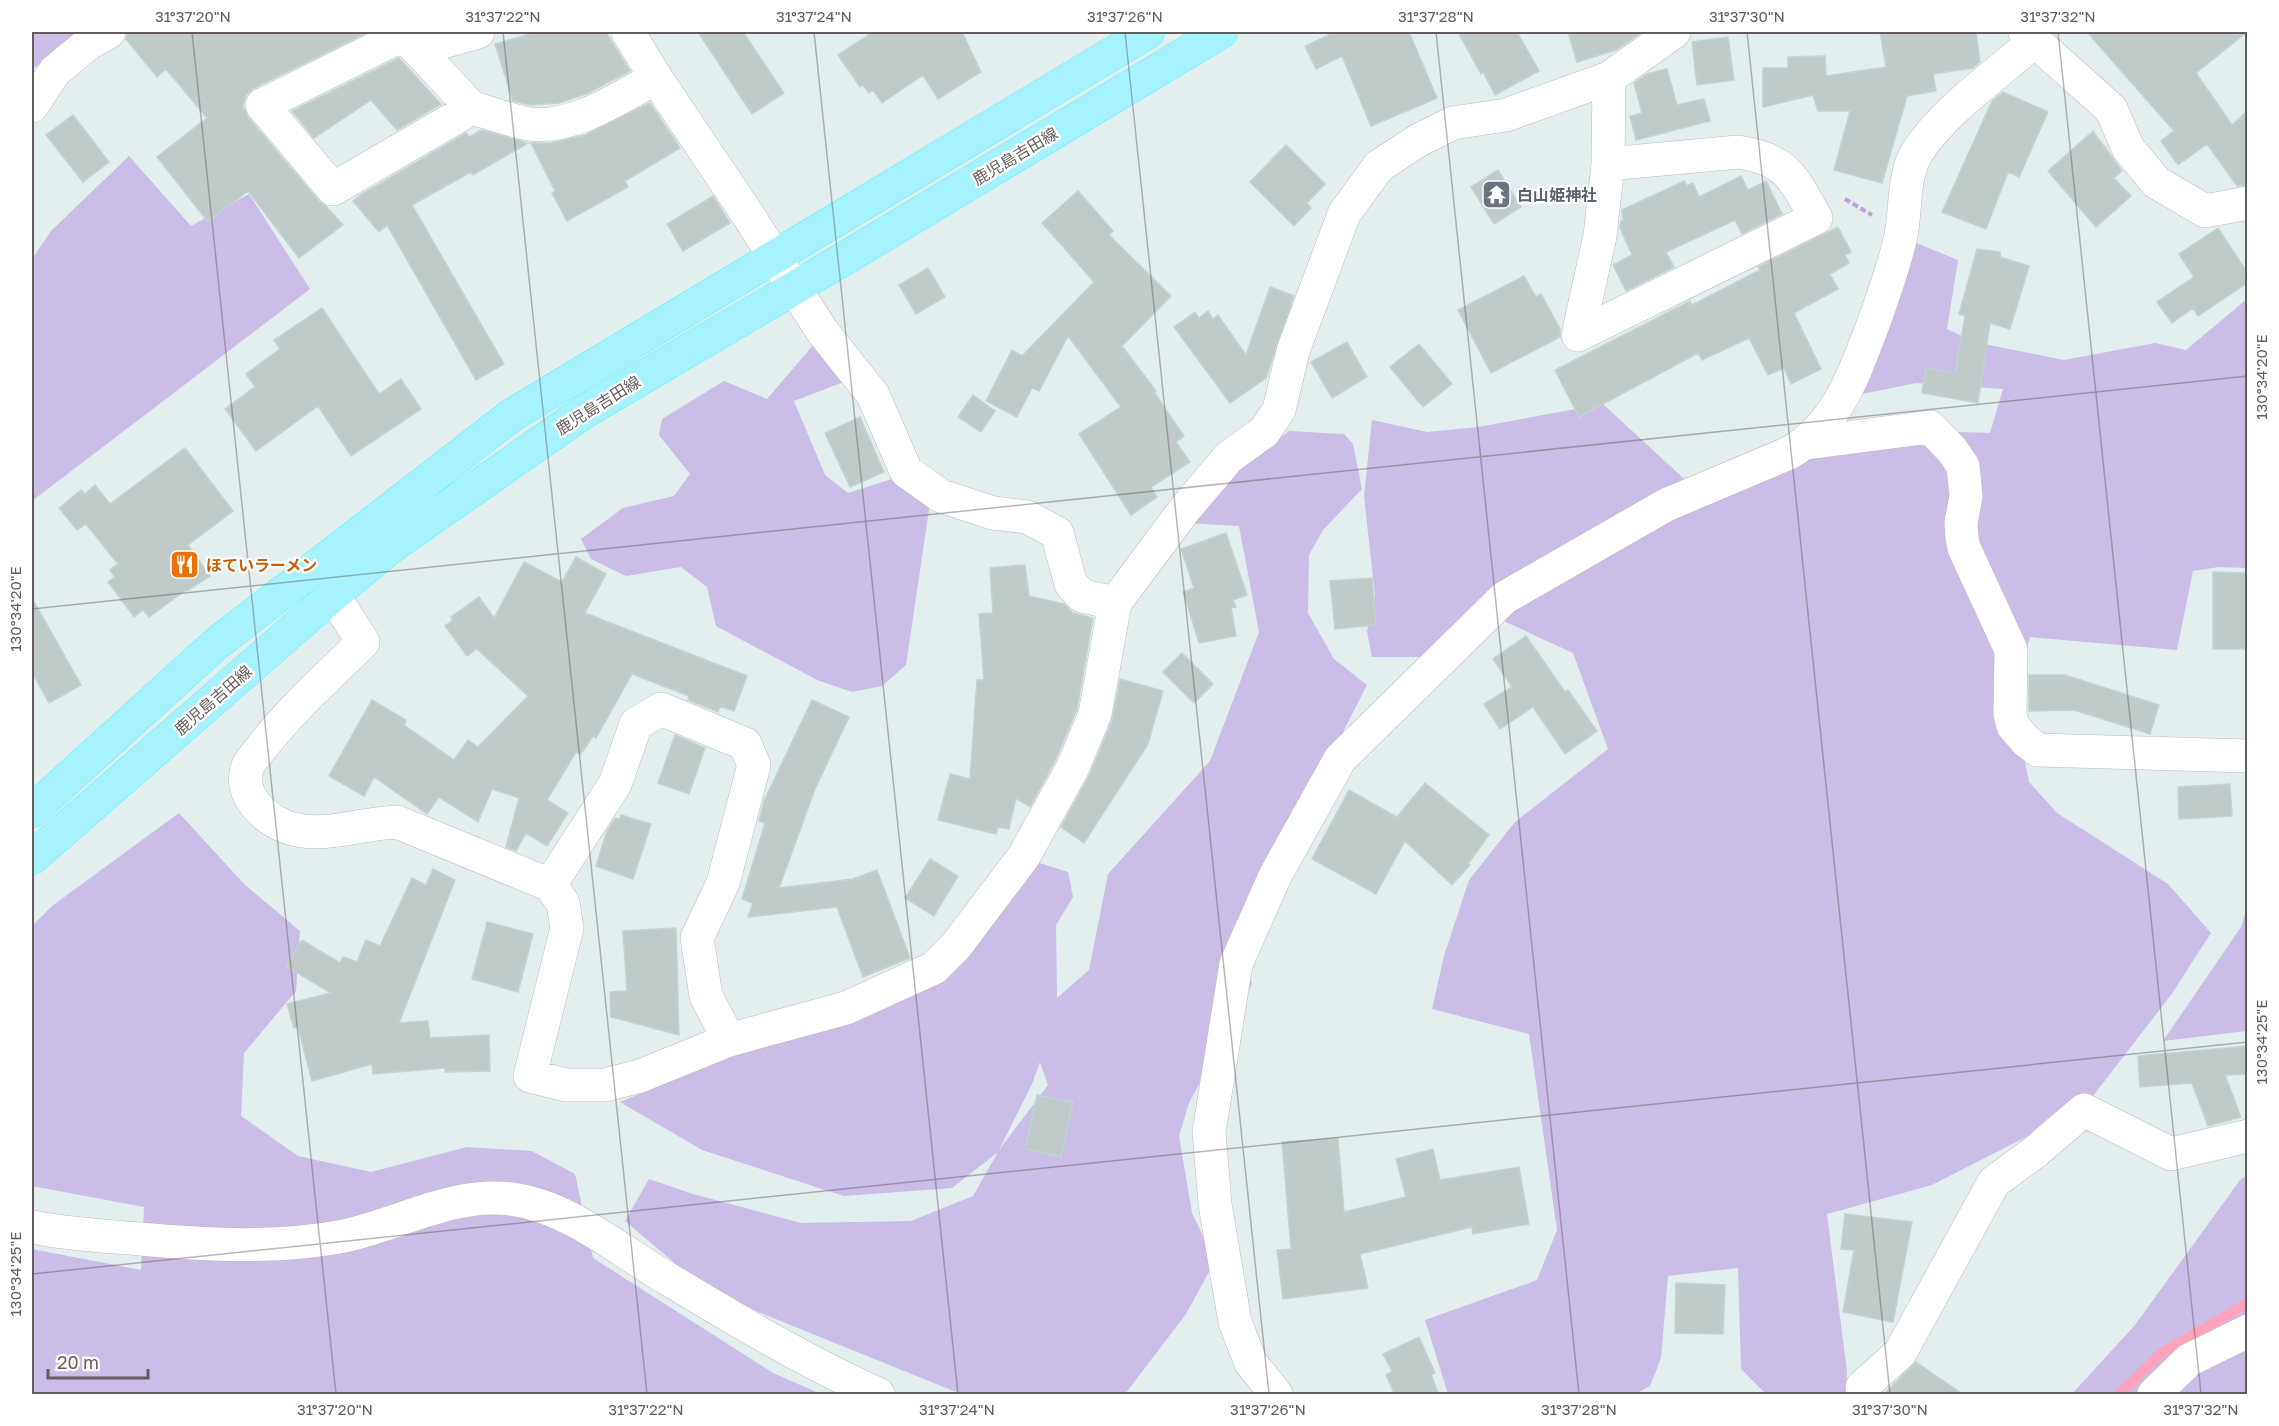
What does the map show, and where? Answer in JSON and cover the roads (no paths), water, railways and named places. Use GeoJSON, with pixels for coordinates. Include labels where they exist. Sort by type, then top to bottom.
{"type":"FeatureCollection","features":[{"type":"Feature","properties":{"kind":"main road"},"geometry":{"type":"LineString","coordinates":[[32,811],[216,644],[512,416],[1148,32]]}},
{"type":"Feature","properties":{"kind":"main road","name":"鹿児島吉田線"},"geometry":{"type":"LineString","coordinates":[[32,858],[392,546],[584,412],[1221,32]]}},
{"type":"Feature","properties":{"kind":"street"},"geometry":{"type":"LineString","coordinates":[[32,106],[55,71],[89,43],[109,32]]}},
{"type":"Feature","properties":{"kind":"street"},"geometry":{"type":"LineString","coordinates":[[417,50],[478,32]]}},
{"type":"Feature","properties":{"kind":"street"},"geometry":{"type":"LineString","coordinates":[[628,32],[822,331],[873,395],[906,471],[941,496],[993,513],[1028,518],[1057,532],[1071,584],[1082,596],[1115,603]]}},
{"type":"Feature","properties":{"kind":"street"},"geometry":{"type":"LineString","coordinates":[[333,595],[363,642],[274,731],[248,766],[246,778],[249,794],[257,807],[272,821],[293,829],[311,832],[397,822],[549,885],[563,903],[567,928],[530,1076],[566,1085],[605,1085],[640,1076],[729,1040],[856,1004],[934,968],[956,946],[1024,856],[1073,766],[1095,714],[1115,603],[1185,510],[1229,458],[1264,432],[1279,410],[1293,351],[1344,214],[1379,166],[1419,140],[1453,123],[1506,115],[1609,78],[1674,32]]}},
{"type":"Feature","properties":{"kind":"street"},"geometry":{"type":"LineString","coordinates":[[472,108],[333,189],[262,105],[403,35],[472,108],[531,124],[579,118],[656,78]]}},
{"type":"Feature","properties":{"kind":"street"},"geometry":{"type":"LineString","coordinates":[[1276,1395],[1251,1363],[1235,1322],[1215,1204],[1209,1132],[1236,964],[1275,876],[1340,759],[1504,598],[1666,505],[1789,453],[1807,443],[1832,415],[1853,380],[1890,279],[1901,233],[1905,189],[1915,155],[1947,116],[2030,36],[2111,109],[2128,148],[2156,182],[2205,211],[2247,203]]}},
{"type":"Feature","properties":{"kind":"street"},"geometry":{"type":"LineString","coordinates":[[1608,164],[1738,152],[1757,155],[1771,160],[1793,177],[1816,218],[1578,335],[1600,236],[1608,164],[1609,78]]}},
{"type":"Feature","properties":{"kind":"street"},"geometry":{"type":"LineString","coordinates":[[1807,443],[1930,427],[1952,450],[1963,466],[1966,481],[1961,523],[1964,548],[2011,650],[2010,704],[2013,726],[2026,741],[2038,750],[2247,756]]}},
{"type":"Feature","properties":{"kind":"street"},"geometry":{"type":"LineString","coordinates":[[549,885],[615,784],[636,724],[661,709],[745,744],[754,765],[723,883],[697,938],[706,996],[729,1040]]}},
{"type":"Feature","properties":{"kind":"street"},"geometry":{"type":"LineString","coordinates":[[1863,1395],[1862,1387],[1900,1353],[1994,1182],[2035,1152],[2084,1110],[2171,1154],[2247,1136]]}},
{"type":"Feature","properties":{"kind":"street"},"geometry":{"type":"LineString","coordinates":[[32,1227],[61,1233],[186,1243],[275,1244],[342,1236],[451,1202],[484,1198],[512,1199],[580,1222],[633,1258],[699,1298],[838,1376],[878,1395]]}},
{"type":"Feature","properties":{"kind":"street"},"geometry":{"type":"LineString","coordinates":[[2154,1395],[2189,1360],[2247,1331]]}},
{"type":"Feature","properties":{"kind":"waterway"},"geometry":{"type":"LineString","coordinates":[[2119,1394],[2163,1352],[2248,1303]]}},
{"type":"Feature","properties":{"kind":"place","name":"白山姫神社"},"geometry":{"type":"Point","coordinates":[1496,195]}},
{"type":"Feature","properties":{"kind":"place","name":"ほていラーメン"},"geometry":{"type":"Point","coordinates":[185,565]}}]}
